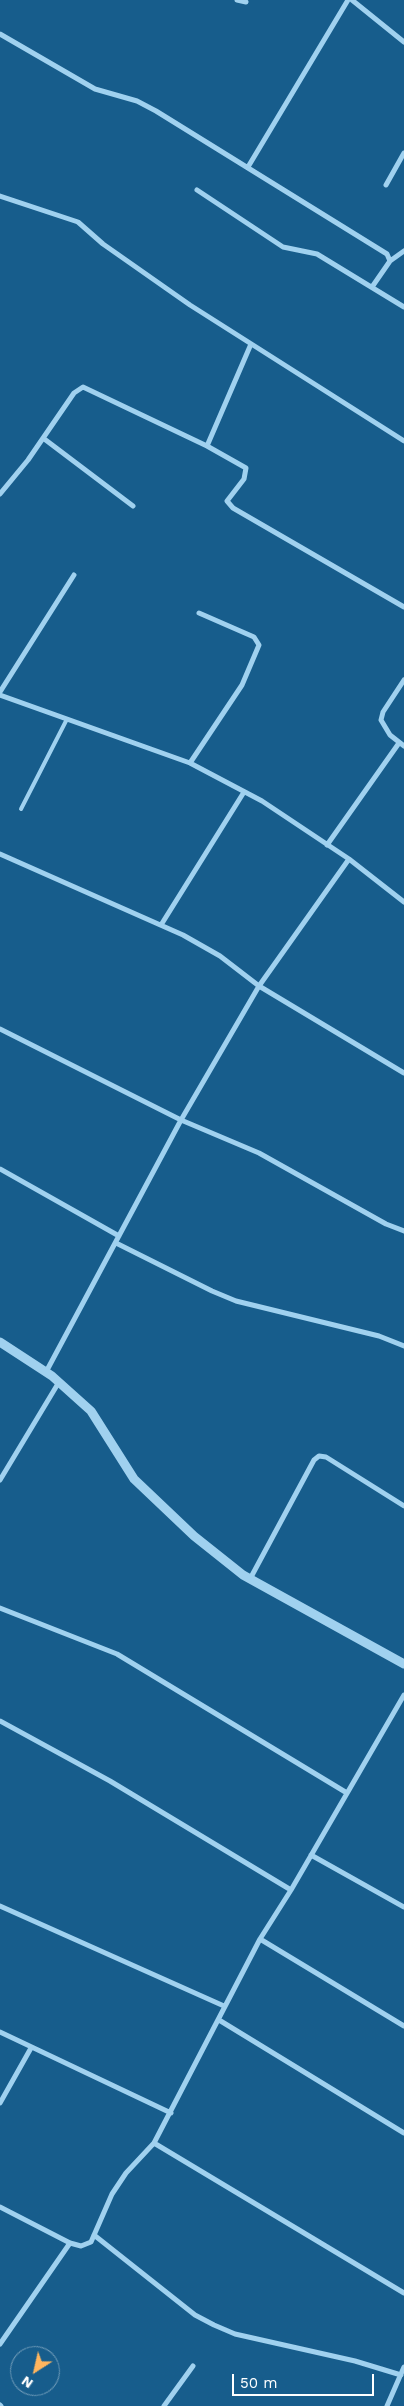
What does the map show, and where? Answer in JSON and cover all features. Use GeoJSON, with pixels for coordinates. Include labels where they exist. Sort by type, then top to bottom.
{"type":"FeatureCollection","features":[{"type":"Feature","properties":{"kind":"street"},"geometry":{"type":"LineString","coordinates":[[237,0],[246,2]]}},
{"type":"Feature","properties":{"kind":"street"},"geometry":{"type":"LineString","coordinates":[[248,167],[348,0]]}},
{"type":"Feature","properties":{"kind":"street"},"geometry":{"type":"LineString","coordinates":[[352,0],[404,42]]}},
{"type":"Feature","properties":{"kind":"street"},"geometry":{"type":"LineString","coordinates":[[0,34],[95,89],[137,101],[156,111],[387,254],[390,261]]}},
{"type":"Feature","properties":{"kind":"street"},"geometry":{"type":"LineString","coordinates":[[386,185],[404,154]]}},
{"type":"Feature","properties":{"kind":"street"},"geometry":{"type":"LineString","coordinates":[[196,190],[283,246],[317,254],[404,307]]}},
{"type":"Feature","properties":{"kind":"street"},"geometry":{"type":"LineString","coordinates":[[0,196],[78,222],[103,244],[190,305],[404,441]]}},
{"type":"Feature","properties":{"kind":"street"},"geometry":{"type":"LineString","coordinates":[[372,287],[390,261],[404,250]]}},
{"type":"Feature","properties":{"kind":"street"},"geometry":{"type":"LineString","coordinates":[[207,446],[251,344]]}},
{"type":"Feature","properties":{"kind":"street"},"geometry":{"type":"LineString","coordinates":[[0,494],[43,438],[74,393],[83,387],[207,446],[246,468],[244,479],[228,498],[229,506],[404,607]]}},
{"type":"Feature","properties":{"kind":"street"},"geometry":{"type":"LineString","coordinates":[[43,438],[133,506]]}},
{"type":"Feature","properties":{"kind":"street"},"geometry":{"type":"LineString","coordinates":[[74,575],[0,693],[190,763],[244,792],[349,859],[404,902]]}},
{"type":"Feature","properties":{"kind":"street"},"geometry":{"type":"LineString","coordinates":[[190,763],[242,685],[259,645],[254,637],[199,613]]}},
{"type":"Feature","properties":{"kind":"street"},"geometry":{"type":"LineString","coordinates":[[327,845],[401,744],[390,736],[381,720],[383,712],[404,680]]}},
{"type":"Feature","properties":{"kind":"street"},"geometry":{"type":"LineString","coordinates":[[161,925],[244,792]]}},
{"type":"Feature","properties":{"kind":"street"},"geometry":{"type":"LineString","coordinates":[[0,854],[183,934],[220,956],[260,986],[404,1073]]}},
{"type":"Feature","properties":{"kind":"street"},"geometry":{"type":"LineString","coordinates":[[46,1372],[182,1120],[260,986],[349,859]]}},
{"type":"Feature","properties":{"kind":"street"},"geometry":{"type":"LineString","coordinates":[[0,1029],[182,1120],[259,1153],[404,1231]]}},
{"type":"Feature","properties":{"kind":"street"},"geometry":{"type":"LineString","coordinates":[[0,1169],[119,1236]]}},
{"type":"Feature","properties":{"kind":"street"},"geometry":{"type":"LineString","coordinates":[[116,1243],[236,1301],[379,1336],[404,1346]]}},
{"type":"Feature","properties":{"kind":"street"},"geometry":{"type":"LineString","coordinates":[[0,1342],[46,1372],[91,1411],[134,1479],[194,1536],[250,1579],[404,1664]]}},
{"type":"Feature","properties":{"kind":"street"},"geometry":{"type":"LineString","coordinates":[[0,1480],[59,1382]]}},
{"type":"Feature","properties":{"kind":"street"},"geometry":{"type":"LineString","coordinates":[[250,1579],[314,1460],[319,1456],[326,1457],[404,1506]]}},
{"type":"Feature","properties":{"kind":"street"},"geometry":{"type":"LineString","coordinates":[[0,1608],[117,1654],[347,1793]]}},
{"type":"Feature","properties":{"kind":"street"},"geometry":{"type":"LineString","coordinates":[[0,2206],[70,2243],[81,2246],[86,2245],[94,2236],[112,2194],[126,2173],[154,2143],[260,1939],[291,1890],[404,1695]]}},
{"type":"Feature","properties":{"kind":"street"},"geometry":{"type":"LineString","coordinates":[[0,1721],[110,1781],[291,1890]]}},
{"type":"Feature","properties":{"kind":"street"},"geometry":{"type":"LineString","coordinates":[[311,1855],[404,1907]]}},
{"type":"Feature","properties":{"kind":"street"},"geometry":{"type":"LineString","coordinates":[[0,1906],[224,2006]]}},
{"type":"Feature","properties":{"kind":"street"},"geometry":{"type":"LineString","coordinates":[[260,1939],[404,2026]]}},
{"type":"Feature","properties":{"kind":"street"},"geometry":{"type":"LineString","coordinates":[[218,2020],[404,2132]]}},
{"type":"Feature","properties":{"kind":"street"},"geometry":{"type":"LineString","coordinates":[[0,2032],[170,2113]]}},
{"type":"Feature","properties":{"kind":"street"},"geometry":{"type":"LineString","coordinates":[[0,2103],[31,2048]]}},
{"type":"Feature","properties":{"kind":"street"},"geometry":{"type":"LineString","coordinates":[[154,2143],[404,2293]]}},
{"type":"Feature","properties":{"kind":"street"},"geometry":{"type":"LineString","coordinates":[[94,2236],[195,2315],[214,2325],[235,2334],[355,2361],[401,2375]]}},
{"type":"Feature","properties":{"kind":"street"},"geometry":{"type":"LineString","coordinates":[[0,2344],[70,2243]]}},
{"type":"Feature","properties":{"kind":"street"},"geometry":{"type":"LineString","coordinates":[[164,2406],[193,2366]]}},
{"type":"Feature","properties":{"kind":"street"},"geometry":{"type":"LineString","coordinates":[[388,2406],[404,2367]]}},
{"type":"Feature","properties":{"kind":"lane"},"geometry":{"type":"LineString","coordinates":[[21,809],[67,719]]}}]}
